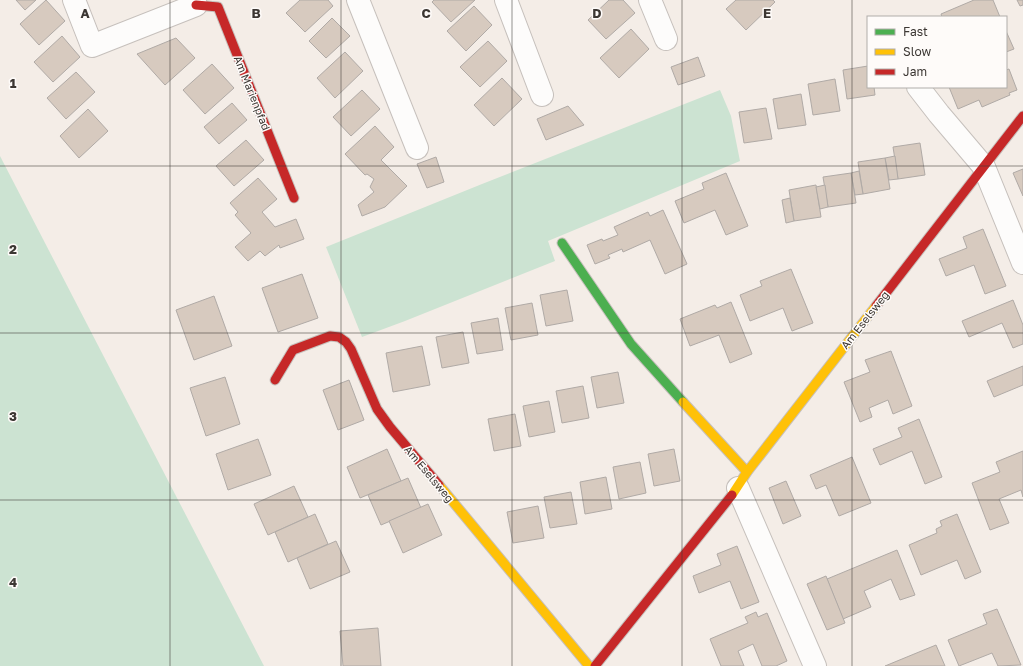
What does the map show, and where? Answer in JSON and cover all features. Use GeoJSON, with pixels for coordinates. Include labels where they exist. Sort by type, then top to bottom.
{"type":"FeatureCollection","features":[{"type":"Feature","properties":{"kind":"street","name":"Am Marienpfad"},"geometry":{"type":"LineString","coordinates":[[74,0],[92,46],[195,3],[218,7],[294,198]]}},
{"type":"Feature","properties":{"kind":"street"},"geometry":{"type":"LineString","coordinates":[[358,0],[417,148]]}},
{"type":"Feature","properties":{"kind":"street"},"geometry":{"type":"LineString","coordinates":[[506,0],[542,95]]}},
{"type":"Feature","properties":{"kind":"street"},"geometry":{"type":"LineString","coordinates":[[650,0],[666,39]]}},
{"type":"Feature","properties":{"kind":"street"},"geometry":{"type":"LineString","coordinates":[[919,88],[984,167],[1023,263]]}},
{"type":"Feature","properties":{"kind":"street","name":"Am Eselsweg"},"geometry":{"type":"LineString","coordinates":[[595,666],[742,480],[1023,116]]}},
{"type":"Feature","properties":{"kind":"street"},"geometry":{"type":"LineString","coordinates":[[562,243],[631,344],[742,480],[815,666]]}},
{"type":"Feature","properties":{"kind":"street","name":"Am Eselsweg"},"geometry":{"type":"LineString","coordinates":[[275,380],[293,350],[330,336],[339,337],[346,342],[351,349],[377,409],[390,427],[589,666]]}},
{"type":"Feature","properties":{"kind":"green space"},"geometry":{"type":"Polygon","coordinates":[[[720,90],[731,116],[740,161],[548,241],[555,261],[362,337],[326,247],[720,90]]]}},
{"type":"Feature","properties":{"kind":"green space"},"geometry":{"type":"Polygon","coordinates":[[[0,156],[264,666],[0,666],[0,156]]]}},
{"type":"Feature","properties":{"kind":"building"},"geometry":{"type":"Polygon","coordinates":[[[16,0],[36,0],[25,10],[16,0]]]}},
{"type":"Feature","properties":{"kind":"building"},"geometry":{"type":"Polygon","coordinates":[[[46,0],[65,21],[39,45],[20,24],[46,0]]]}},
{"type":"Feature","properties":{"kind":"building"},"geometry":{"type":"Polygon","coordinates":[[[300,0],[328,0],[333,6],[305,32],[286,13],[300,0]]]}},
{"type":"Feature","properties":{"kind":"building"},"geometry":{"type":"Polygon","coordinates":[[[434,0],[475,0],[451,22],[432,2],[434,0]]]}},
{"type":"Feature","properties":{"kind":"building"},"geometry":{"type":"Polygon","coordinates":[[[609,0],[623,0],[635,13],[606,39],[588,20],[609,0]]]}},
{"type":"Feature","properties":{"kind":"building"},"geometry":{"type":"Polygon","coordinates":[[[736,0],[773,0],[775,2],[746,30],[726,9],[736,0]]]}},
{"type":"Feature","properties":{"kind":"building"},"geometry":{"type":"Polygon","coordinates":[[[974,0],[993,0],[1000,16],[942,16],[941,14],[974,0]]]}},
{"type":"Feature","properties":{"kind":"building"},"geometry":{"type":"Polygon","coordinates":[[[1017,0],[1023,0],[1023,5],[1020,6],[1017,0]]]}},
{"type":"Feature","properties":{"kind":"building"},"geometry":{"type":"Polygon","coordinates":[[[474,6],[492,25],[466,51],[447,31],[474,6]]]}},
{"type":"Feature","properties":{"kind":"building"},"geometry":{"type":"Polygon","coordinates":[[[332,18],[350,36],[326,58],[309,41],[332,18]]]}},
{"type":"Feature","properties":{"kind":"building"},"geometry":{"type":"Polygon","coordinates":[[[631,29],[649,49],[619,78],[600,58],[631,29]]]}},
{"type":"Feature","properties":{"kind":"building"},"geometry":{"type":"Polygon","coordinates":[[[1007,33],[1014,49],[1007,52],[1007,33]]]}},
{"type":"Feature","properties":{"kind":"building"},"geometry":{"type":"Polygon","coordinates":[[[62,36],[80,57],[53,82],[34,62],[62,36]]]}},
{"type":"Feature","properties":{"kind":"building"},"geometry":{"type":"Polygon","coordinates":[[[176,38],[195,58],[165,85],[137,54],[176,38]]]}},
{"type":"Feature","properties":{"kind":"building"},"geometry":{"type":"Polygon","coordinates":[[[488,41],[507,61],[480,87],[460,67],[488,41]]]}},
{"type":"Feature","properties":{"kind":"building"},"geometry":{"type":"Polygon","coordinates":[[[345,52],[363,71],[335,98],[317,78],[345,52]]]}},
{"type":"Feature","properties":{"kind":"building"},"geometry":{"type":"Polygon","coordinates":[[[698,57],[705,76],[678,85],[671,67],[698,57]]]}},
{"type":"Feature","properties":{"kind":"building"},"geometry":{"type":"Polygon","coordinates":[[[212,64],[234,88],[205,114],[183,90],[212,64]]]}},
{"type":"Feature","properties":{"kind":"building"},"geometry":{"type":"Polygon","coordinates":[[[867,66],[867,88],[874,88],[875,95],[847,99],[843,70],[867,66]]]}},
{"type":"Feature","properties":{"kind":"building"},"geometry":{"type":"Polygon","coordinates":[[[1009,69],[1017,90],[1009,93],[1010,95],[982,107],[979,100],[958,109],[949,88],[1007,88],[1007,70],[1009,69]]]}},
{"type":"Feature","properties":{"kind":"building"},"geometry":{"type":"Polygon","coordinates":[[[76,72],[95,92],[66,119],[47,98],[76,72]]]}},
{"type":"Feature","properties":{"kind":"building"},"geometry":{"type":"Polygon","coordinates":[[[502,78],[522,99],[494,126],[474,105],[502,78]]]}},
{"type":"Feature","properties":{"kind":"building"},"geometry":{"type":"Polygon","coordinates":[[[835,79],[840,111],[813,115],[808,84],[835,79]]]}},
{"type":"Feature","properties":{"kind":"building"},"geometry":{"type":"Polygon","coordinates":[[[362,90],[380,109],[351,136],[333,117],[362,90]]]}},
{"type":"Feature","properties":{"kind":"building"},"geometry":{"type":"Polygon","coordinates":[[[801,94],[806,125],[778,129],[773,99],[801,94]]]}},
{"type":"Feature","properties":{"kind":"building"},"geometry":{"type":"Polygon","coordinates":[[[232,103],[247,120],[219,144],[204,127],[232,103]]]}},
{"type":"Feature","properties":{"kind":"building"},"geometry":{"type":"Polygon","coordinates":[[[568,106],[584,125],[546,140],[537,119],[568,106]]]}},
{"type":"Feature","properties":{"kind":"building"},"geometry":{"type":"Polygon","coordinates":[[[766,108],[772,139],[744,143],[739,112],[766,108]]]}},
{"type":"Feature","properties":{"kind":"building"},"geometry":{"type":"Polygon","coordinates":[[[88,109],[108,131],[79,158],[60,136],[88,109]]]}},
{"type":"Feature","properties":{"kind":"building"},"geometry":{"type":"Polygon","coordinates":[[[375,126],[394,147],[381,160],[407,186],[385,207],[362,216],[358,205],[374,192],[370,187],[374,179],[367,174],[365,175],[345,154],[375,126]]]}},
{"type":"Feature","properties":{"kind":"building"},"geometry":{"type":"Polygon","coordinates":[[[246,140],[264,160],[234,186],[216,166],[246,140]]]}},
{"type":"Feature","properties":{"kind":"building"},"geometry":{"type":"Polygon","coordinates":[[[920,143],[925,175],[898,179],[893,147],[920,143]]]}},
{"type":"Feature","properties":{"kind":"building"},"geometry":{"type":"Polygon","coordinates":[[[895,156],[898,179],[889,180],[885,158],[895,156]]]}},
{"type":"Feature","properties":{"kind":"building"},"geometry":{"type":"Polygon","coordinates":[[[436,157],[444,182],[427,188],[417,164],[436,157]]]}},
{"type":"Feature","properties":{"kind":"building"},"geometry":{"type":"Polygon","coordinates":[[[885,158],[890,189],[863,194],[858,162],[885,158]]]}},
{"type":"Feature","properties":{"kind":"building"},"geometry":{"type":"Polygon","coordinates":[[[1023,169],[1023,196],[1013,173],[1023,169]]]}},
{"type":"Feature","properties":{"kind":"building"},"geometry":{"type":"Polygon","coordinates":[[[859,171],[863,194],[855,195],[851,173],[859,171]]]}},
{"type":"Feature","properties":{"kind":"building"},"geometry":{"type":"Polygon","coordinates":[[[726,173],[748,226],[726,235],[715,210],[684,223],[675,201],[704,189],[702,183],[726,173]]]}},
{"type":"Feature","properties":{"kind":"building"},"geometry":{"type":"Polygon","coordinates":[[[851,173],[856,203],[828,207],[823,177],[851,173]]]}},
{"type":"Feature","properties":{"kind":"building"},"geometry":{"type":"Polygon","coordinates":[[[258,178],[277,199],[262,212],[275,227],[296,219],[304,239],[280,248],[279,245],[265,256],[260,251],[248,261],[235,247],[251,233],[235,215],[238,212],[230,203],[258,178]]]}},
{"type":"Feature","properties":{"kind":"building"},"geometry":{"type":"Polygon","coordinates":[[[816,185],[821,217],[794,221],[789,190],[816,185]]]}},
{"type":"Feature","properties":{"kind":"building"},"geometry":{"type":"Polygon","coordinates":[[[825,185],[828,207],[820,209],[816,187],[825,185]]]}},
{"type":"Feature","properties":{"kind":"building"},"geometry":{"type":"Polygon","coordinates":[[[790,198],[794,221],[786,223],[782,200],[790,198]]]}},
{"type":"Feature","properties":{"kind":"building"},"geometry":{"type":"Polygon","coordinates":[[[663,210],[687,264],[665,274],[650,240],[623,252],[622,249],[608,255],[610,258],[595,264],[587,245],[618,235],[614,227],[648,212],[650,216],[663,210]]]}},
{"type":"Feature","properties":{"kind":"building"},"geometry":{"type":"Polygon","coordinates":[[[983,229],[1006,286],[985,294],[974,265],[946,276],[939,259],[967,248],[963,237],[983,229]]]}},
{"type":"Feature","properties":{"kind":"building"},"geometry":{"type":"Polygon","coordinates":[[[791,269],[813,323],[792,331],[783,308],[750,321],[740,295],[762,286],[760,281],[791,269]]]}},
{"type":"Feature","properties":{"kind":"building"},"geometry":{"type":"Polygon","coordinates":[[[302,274],[318,318],[278,332],[262,288],[302,274]]]}},
{"type":"Feature","properties":{"kind":"building"},"geometry":{"type":"Polygon","coordinates":[[[567,290],[573,321],[546,326],[540,295],[567,290]]]}},
{"type":"Feature","properties":{"kind":"building"},"geometry":{"type":"Polygon","coordinates":[[[214,296],[232,346],[194,360],[176,310],[214,296]]]}},
{"type":"Feature","properties":{"kind":"building"},"geometry":{"type":"Polygon","coordinates":[[[1013,300],[1023,325],[1023,344],[1013,348],[1002,323],[969,337],[962,321],[1013,300]]]}},
{"type":"Feature","properties":{"kind":"building"},"geometry":{"type":"Polygon","coordinates":[[[731,302],[752,354],[730,363],[719,335],[690,346],[680,319],[715,305],[717,308],[731,302]]]}},
{"type":"Feature","properties":{"kind":"building"},"geometry":{"type":"Polygon","coordinates":[[[532,303],[538,335],[511,340],[505,308],[532,303]]]}},
{"type":"Feature","properties":{"kind":"building"},"geometry":{"type":"Polygon","coordinates":[[[498,318],[503,350],[477,354],[471,323],[498,318]]]}},
{"type":"Feature","properties":{"kind":"building"},"geometry":{"type":"Polygon","coordinates":[[[463,332],[469,363],[442,368],[436,337],[463,332]]]}},
{"type":"Feature","properties":{"kind":"building"},"geometry":{"type":"Polygon","coordinates":[[[422,346],[430,385],[393,392],[386,353],[422,346]]]}},
{"type":"Feature","properties":{"kind":"building"},"geometry":{"type":"Polygon","coordinates":[[[891,351],[912,406],[893,414],[888,400],[869,408],[872,417],[860,422],[844,382],[870,372],[865,360],[891,351]]]}},
{"type":"Feature","properties":{"kind":"building"},"geometry":{"type":"Polygon","coordinates":[[[1023,366],[1023,385],[994,397],[987,381],[1023,366]]]}},
{"type":"Feature","properties":{"kind":"building"},"geometry":{"type":"Polygon","coordinates":[[[618,372],[624,403],[597,408],[591,377],[618,372]]]}},
{"type":"Feature","properties":{"kind":"building"},"geometry":{"type":"Polygon","coordinates":[[[225,377],[240,424],[206,436],[190,388],[225,377]]]}},
{"type":"Feature","properties":{"kind":"building"},"geometry":{"type":"Polygon","coordinates":[[[349,380],[364,420],[338,430],[323,390],[349,380]]]}},
{"type":"Feature","properties":{"kind":"building"},"geometry":{"type":"Polygon","coordinates":[[[583,386],[589,418],[562,423],[556,391],[583,386]]]}},
{"type":"Feature","properties":{"kind":"building"},"geometry":{"type":"Polygon","coordinates":[[[549,401],[555,432],[529,437],[523,406],[549,401]]]}},
{"type":"Feature","properties":{"kind":"building"},"geometry":{"type":"Polygon","coordinates":[[[515,414],[521,446],[494,451],[488,419],[515,414]]]}},
{"type":"Feature","properties":{"kind":"building"},"geometry":{"type":"Polygon","coordinates":[[[919,419],[942,477],[925,484],[912,451],[880,465],[873,449],[902,437],[898,428],[919,419]]]}},
{"type":"Feature","properties":{"kind":"building"},"geometry":{"type":"Polygon","coordinates":[[[258,439],[271,475],[228,490],[216,454],[258,439]]]}},
{"type":"Feature","properties":{"kind":"building"},"geometry":{"type":"Polygon","coordinates":[[[387,449],[401,481],[360,498],[347,467],[387,449]]]}},
{"type":"Feature","properties":{"kind":"building"},"geometry":{"type":"Polygon","coordinates":[[[674,449],[680,481],[654,486],[648,454],[674,449]]]}},
{"type":"Feature","properties":{"kind":"building"},"geometry":{"type":"Polygon","coordinates":[[[1023,451],[1023,497],[1021,490],[999,499],[1009,523],[990,530],[972,483],[1000,472],[996,462],[1023,451]]]}},
{"type":"Feature","properties":{"kind":"building"},"geometry":{"type":"Polygon","coordinates":[[[852,457],[871,503],[839,516],[826,485],[816,489],[810,475],[852,457]]]}},
{"type":"Feature","properties":{"kind":"building"},"geometry":{"type":"Polygon","coordinates":[[[640,462],[646,493],[619,499],[613,467],[640,462]]]}},
{"type":"Feature","properties":{"kind":"building"},"geometry":{"type":"Polygon","coordinates":[[[606,477],[612,509],[585,514],[580,482],[606,477]]]}},
{"type":"Feature","properties":{"kind":"building"},"geometry":{"type":"Polygon","coordinates":[[[408,478],[421,508],[381,525],[368,495],[408,478]]]}},
{"type":"Feature","properties":{"kind":"building"},"geometry":{"type":"Polygon","coordinates":[[[786,481],[801,516],[783,524],[769,488],[786,481]]]}},
{"type":"Feature","properties":{"kind":"building"},"geometry":{"type":"Polygon","coordinates":[[[294,486],[308,517],[268,535],[254,504],[294,486]]]}},
{"type":"Feature","properties":{"kind":"building"},"geometry":{"type":"Polygon","coordinates":[[[571,492],[577,524],[550,528],[544,497],[571,492]]]}},
{"type":"Feature","properties":{"kind":"building"},"geometry":{"type":"Polygon","coordinates":[[[428,504],[442,535],[403,553],[389,521],[428,504]]]}},
{"type":"Feature","properties":{"kind":"building"},"geometry":{"type":"Polygon","coordinates":[[[538,506],[544,538],[513,543],[507,512],[538,506]]]}},
{"type":"Feature","properties":{"kind":"building"},"geometry":{"type":"Polygon","coordinates":[[[315,514],[328,544],[288,562],[275,532],[315,514]]]}},
{"type":"Feature","properties":{"kind":"building"},"geometry":{"type":"Polygon","coordinates":[[[957,514],[981,572],[965,579],[957,560],[921,575],[909,545],[937,533],[936,529],[942,526],[940,521],[957,514]]]}},
{"type":"Feature","properties":{"kind":"building"},"geometry":{"type":"Polygon","coordinates":[[[336,541],[350,572],[310,589],[297,558],[336,541]]]}},
{"type":"Feature","properties":{"kind":"building"},"geometry":{"type":"Polygon","coordinates":[[[737,546],[759,602],[741,609],[730,581],[699,593],[693,576],[721,565],[717,554],[737,546]]]}},
{"type":"Feature","properties":{"kind":"building"},"geometry":{"type":"Polygon","coordinates":[[[897,550],[915,595],[900,600],[891,579],[864,591],[871,607],[843,619],[827,579],[897,550]]]}},
{"type":"Feature","properties":{"kind":"building"},"geometry":{"type":"Polygon","coordinates":[[[826,576],[845,623],[827,630],[807,584],[826,576]]]}},
{"type":"Feature","properties":{"kind":"building"},"geometry":{"type":"Polygon","coordinates":[[[997,609],[1021,665],[998,666],[992,653],[959,666],[948,640],[987,624],[983,614],[997,609]]]}},
{"type":"Feature","properties":{"kind":"building"},"geometry":{"type":"Polygon","coordinates":[[[756,612],[758,617],[767,613],[787,661],[776,666],[762,666],[753,644],[738,651],[744,666],[721,666],[710,639],[748,623],[745,617],[756,612]]]}},
{"type":"Feature","properties":{"kind":"building"},"geometry":{"type":"Polygon","coordinates":[[[378,628],[381,666],[343,666],[340,631],[378,628]]]}},
{"type":"Feature","properties":{"kind":"building"},"geometry":{"type":"Polygon","coordinates":[[[936,645],[945,666],[885,666],[936,645]]]}},
{"type":"Feature","properties":{"kind":"traffic: fast"},"geometry":{"type":"LineString","coordinates":[[562,243],[631,344],[683,402]]}},
{"type":"Feature","properties":{"kind":"traffic: slow"},"geometry":{"type":"LineString","coordinates":[[732,495],[747,472],[876,306]]}},
{"type":"Feature","properties":{"kind":"traffic: slow"},"geometry":{"type":"LineString","coordinates":[[683,402],[747,472]]}},
{"type":"Feature","properties":{"kind":"traffic: slow"},"geometry":{"type":"LineString","coordinates":[[439,485],[589,666]]}},
{"type":"Feature","properties":{"kind":"traffic: jam"},"geometry":{"type":"LineString","coordinates":[[196,5],[218,7],[294,198]]}},
{"type":"Feature","properties":{"kind":"traffic: jam"},"geometry":{"type":"LineString","coordinates":[[876,306],[1023,116]]}},
{"type":"Feature","properties":{"kind":"traffic: jam"},"geometry":{"type":"LineString","coordinates":[[275,380],[293,350],[330,336],[339,337],[346,342],[351,349],[377,409],[390,427],[439,485]]}},
{"type":"Feature","properties":{"kind":"traffic: jam"},"geometry":{"type":"LineString","coordinates":[[595,666],[732,495]]}}]}
